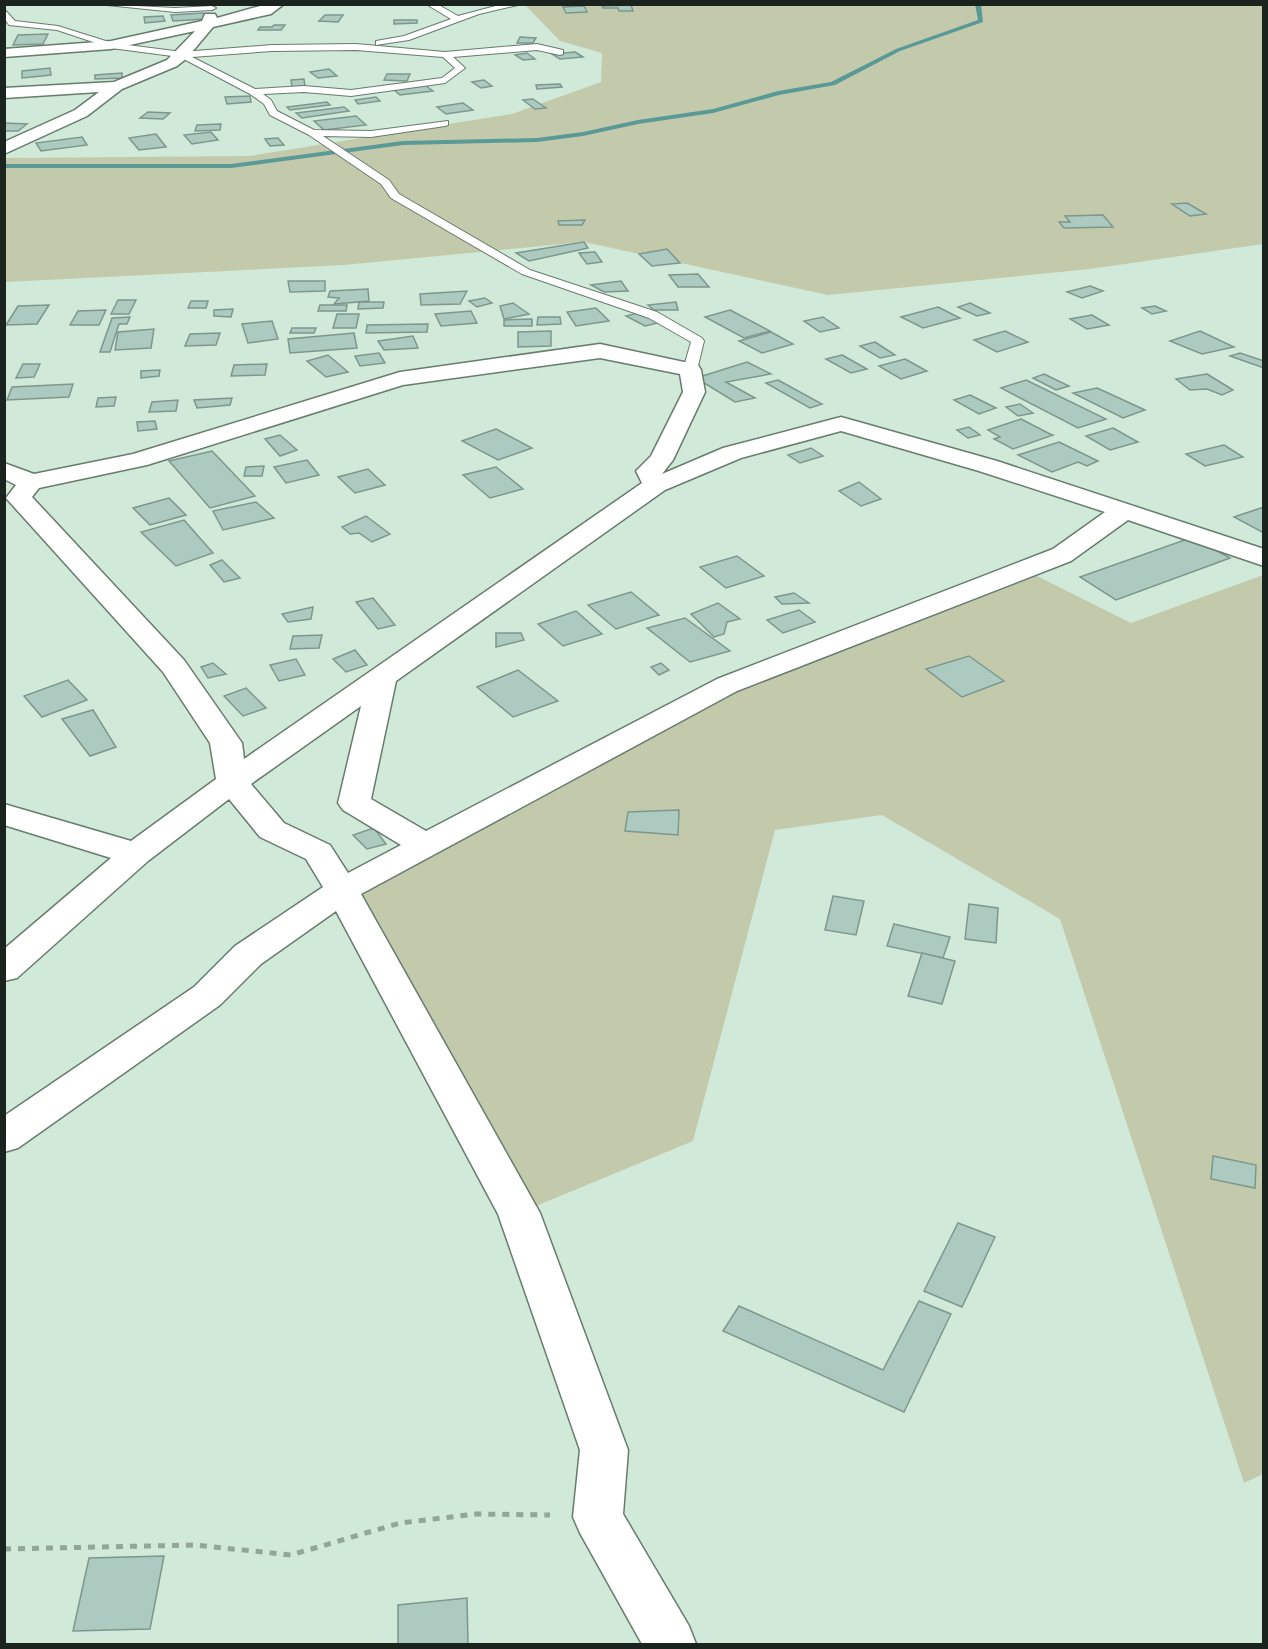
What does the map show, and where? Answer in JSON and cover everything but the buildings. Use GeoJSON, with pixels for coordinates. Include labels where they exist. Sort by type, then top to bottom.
{"type":"FeatureCollection","features":[{"type":"Feature","properties":{"kind":"street"},"geometry":{"type":"LineString","coordinates":[[4,53],[111,45],[266,11],[278,4]]}},
{"type":"Feature","properties":{"kind":"street"},"geometry":{"type":"LineString","coordinates":[[4,148],[34,118],[81,113],[117,86],[172,63],[182,55],[208,24],[213,6]]}},
{"type":"Feature","properties":{"kind":"street"},"geometry":{"type":"LineString","coordinates":[[4,93],[117,86]]}},
{"type":"Feature","properties":{"kind":"street"},"geometry":{"type":"LineString","coordinates":[[4,98],[34,118]]}},
{"type":"Feature","properties":{"kind":"street"},"geometry":{"type":"LineString","coordinates":[[4,470],[31,482],[138,460],[400,379],[600,351],[690,370],[694,392],[661,460],[648,471],[656,485]]}},
{"type":"Feature","properties":{"kind":"street"},"geometry":{"type":"LineString","coordinates":[[4,969],[136,854],[232,782],[656,485],[732,453],[841,424],[988,466],[1263,558]]}},
{"type":"Feature","properties":{"kind":"street"},"geometry":{"type":"LineString","coordinates":[[31,482],[19,498],[174,666],[226,743],[232,782],[272,831],[318,852],[342,890],[519,1213],[604,1450],[598,1517],[670,1644]]}},
{"type":"Feature","properties":{"kind":"street"},"geometry":{"type":"LineString","coordinates":[[4,1137],[207,996],[248,955],[342,890],[727,685],[1062,555],[1125,510]]}},
{"type":"Feature","properties":{"kind":"street"},"geometry":{"type":"LineString","coordinates":[[382,677],[354,803],[425,845]]}},
{"type":"Feature","properties":{"kind":"street"},"geometry":{"type":"LineString","coordinates":[[4,814],[136,854]]}},
{"type":"Feature","properties":{"kind":"lane"},"geometry":{"type":"LineString","coordinates":[[101,4],[175,10],[213,6]]}},
{"type":"Feature","properties":{"kind":"lane"},"geometry":{"type":"LineString","coordinates":[[430,4],[457,19]]}},
{"type":"Feature","properties":{"kind":"lane"},"geometry":{"type":"LineString","coordinates":[[356,47],[406,38],[477,12],[518,4]]}},
{"type":"Feature","properties":{"kind":"lane"},"geometry":{"type":"LineString","coordinates":[[4,10],[12,23],[58,28],[111,45],[182,55],[272,48],[356,47],[445,55],[537,47],[552,48],[560,52]]}},
{"type":"Feature","properties":{"kind":"lane"},"geometry":{"type":"LineString","coordinates":[[182,55],[253,92],[268,102],[273,112],[312,133],[385,182],[395,196],[526,273],[653,315],[698,341],[690,370]]}},
{"type":"Feature","properties":{"kind":"lane"},"geometry":{"type":"LineString","coordinates":[[253,92],[304,89],[351,93],[444,81],[461,68],[445,55]]}},
{"type":"Feature","properties":{"kind":"lane"},"geometry":{"type":"LineString","coordinates":[[312,133],[371,134],[445,123]]}},
{"type":"Feature","properties":{"kind":"path"},"geometry":{"type":"LineString","coordinates":[[4,1550],[195,1545],[291,1555],[400,1523],[476,1514],[598,1517]]}},
{"type":"Feature","properties":{"kind":"green space"},"geometry":{"type":"Polygon","coordinates":[[[525,5],[1263,5],[1263,244],[1090,269],[828,295],[584,242],[344,265],[5,282],[5,158],[250,156],[512,114],[601,82],[602,53],[560,41],[525,5]]]}},
{"type":"Feature","properties":{"kind":"green space"},"geometry":{"type":"Polygon","coordinates":[[[1025,570],[1131,623],[1263,575],[1263,1474],[1244,1483],[1060,919],[882,815],[775,830],[693,1141],[519,1213],[342,890],[727,685],[1025,570]]]}},
{"type":"Feature","properties":{"kind":"waterway"},"geometry":{"type":"LineString","coordinates":[[4,166],[231,166],[403,143],[537,140],[583,134],[638,122],[713,111],[778,93],[833,84],[898,50],[981,21],[978,4]]}}]}
